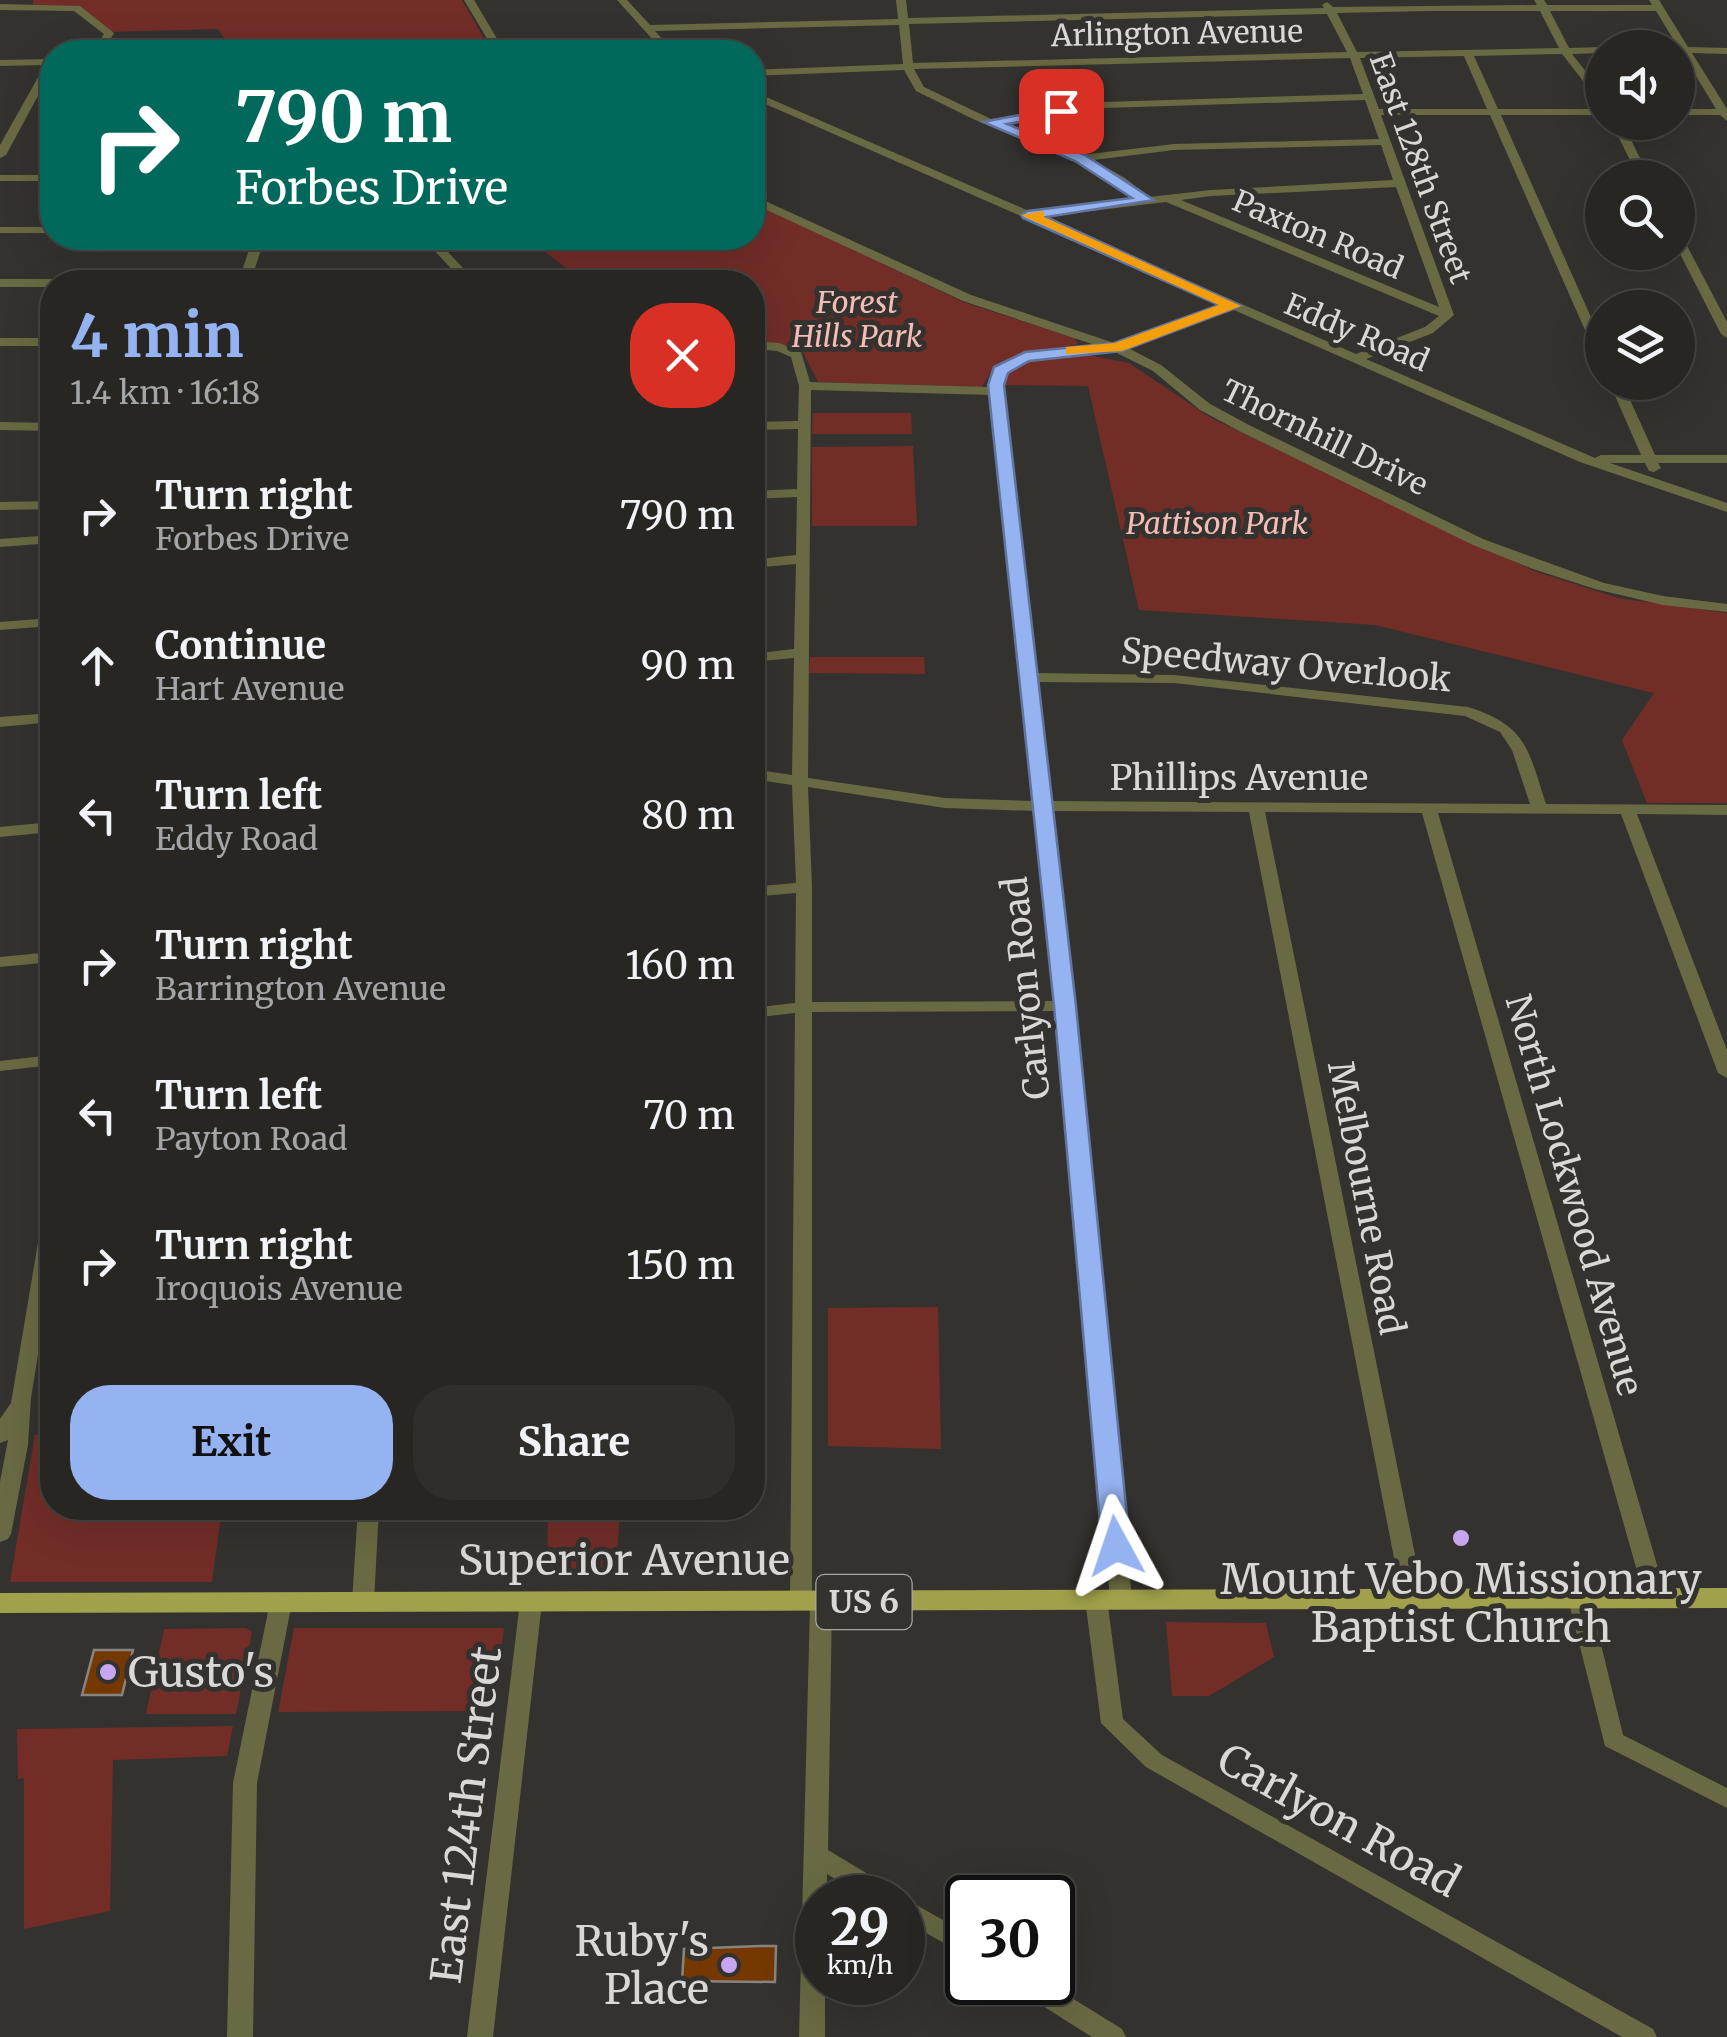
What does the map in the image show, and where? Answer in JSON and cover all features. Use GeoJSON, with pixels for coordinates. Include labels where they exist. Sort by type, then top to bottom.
{"type":"FeatureCollection","features":[{"type":"Feature","properties":{"kind":"main road","name":"Superior Avenue"},"geometry":{"type":"LineString","coordinates":[[0,1602],[1727,1598]]}},
{"type":"Feature","properties":{"kind":"street"},"geometry":{"type":"LineString","coordinates":[[469,0],[493,40]]}},
{"type":"Feature","properties":{"kind":"street"},"geometry":{"type":"LineString","coordinates":[[622,0],[658,40]]}},
{"type":"Feature","properties":{"kind":"street"},"geometry":{"type":"LineString","coordinates":[[901,0],[909,68],[920,89],[1080,158],[1146,200]]}},
{"type":"Feature","properties":{"kind":"street"},"geometry":{"type":"LineString","coordinates":[[1541,4],[1565,50],[1585,76]]}},
{"type":"Feature","properties":{"kind":"street"},"geometry":{"type":"LineString","coordinates":[[647,28],[1327,5],[1656,4],[1671,30]]}},
{"type":"Feature","properties":{"kind":"street","name":"East 128th Street"},"geometry":{"type":"LineString","coordinates":[[1327,5],[1353,53],[1448,315],[1429,330],[1354,359]]}},
{"type":"Feature","properties":{"kind":"street"},"geometry":{"type":"LineString","coordinates":[[0,7],[72,7],[109,33],[105,40]]}},
{"type":"Feature","properties":{"kind":"street","name":"Arlington Avenue"},"geometry":{"type":"LineString","coordinates":[[765,72],[1353,53],[1585,50]]}},
{"type":"Feature","properties":{"kind":"street"},"geometry":{"type":"LineString","coordinates":[[1695,50],[1727,51]]}},
{"type":"Feature","properties":{"kind":"street"},"geometry":{"type":"LineString","coordinates":[[1467,51],[1585,317]]}},
{"type":"Feature","properties":{"kind":"street"},"geometry":{"type":"LineString","coordinates":[[0,62],[40,62]]}},
{"type":"Feature","properties":{"kind":"street"},"geometry":{"type":"LineString","coordinates":[[1695,70],[1725,115]]}},
{"type":"Feature","properties":{"kind":"street"},"geometry":{"type":"LineString","coordinates":[[0,154],[40,84]]}},
{"type":"Feature","properties":{"kind":"street"},"geometry":{"type":"LineString","coordinates":[[990,122],[1104,105],[1370,97]]}},
{"type":"Feature","properties":{"kind":"street","name":"Eddy Road"},"geometry":{"type":"LineString","coordinates":[[765,100],[1585,459],[1727,508]]}},
{"type":"Feature","properties":{"kind":"street"},"geometry":{"type":"LineString","coordinates":[[1375,112],[1585,112]]}},
{"type":"Feature","properties":{"kind":"street"},"geometry":{"type":"LineString","coordinates":[[1695,113],[1725,115]]}},
{"type":"Feature","properties":{"kind":"street"},"geometry":{"type":"LineString","coordinates":[[0,120],[20,120]]}},
{"type":"Feature","properties":{"kind":"street"},"geometry":{"type":"LineString","coordinates":[[1080,158],[1174,147],[1386,142]]}},
{"type":"Feature","properties":{"kind":"street"},"geometry":{"type":"LineString","coordinates":[[0,178],[40,178]]}},
{"type":"Feature","properties":{"kind":"street"},"geometry":{"type":"LineString","coordinates":[[1028,215],[1168,198],[1401,183]]}},
{"type":"Feature","properties":{"kind":"street","name":"Paxton Road"},"geometry":{"type":"LineString","coordinates":[[1168,198],[1448,315]]}},
{"type":"Feature","properties":{"kind":"street","name":"Thornhill Drive"},"geometry":{"type":"LineString","coordinates":[[765,204],[967,298],[1117,348],[1157,368],[1232,422],[1532,565],[1604,590],[1727,608]]}},
{"type":"Feature","properties":{"kind":"street"},"geometry":{"type":"LineString","coordinates":[[0,230],[40,230]]}},
{"type":"Feature","properties":{"kind":"street"},"geometry":{"type":"LineString","coordinates":[[440,250],[459,270]]}},
{"type":"Feature","properties":{"kind":"street"},"geometry":{"type":"LineString","coordinates":[[1694,270],[1727,334]]}},
{"type":"Feature","properties":{"kind":"street"},"geometry":{"type":"LineString","coordinates":[[0,283],[40,283]]}},
{"type":"Feature","properties":{"kind":"street"},"geometry":{"type":"LineString","coordinates":[[1117,348],[1233,306]]}},
{"type":"Feature","properties":{"kind":"street"},"geometry":{"type":"LineString","coordinates":[[0,342],[40,342]]}},
{"type":"Feature","properties":{"kind":"street"},"geometry":{"type":"LineString","coordinates":[[765,346],[787,349],[802,362],[805,386],[800,782],[814,1854],[812,2037]]}},
{"type":"Feature","properties":{"kind":"street","name":"Carlyon Road"},"geometry":{"type":"LineString","coordinates":[[1117,348],[1038,354],[1000,370],[996,391],[1065,1006],[1109,1599],[1112,1724],[1154,1761],[1644,2037]]}},
{"type":"Feature","properties":{"kind":"street"},"geometry":{"type":"LineString","coordinates":[[805,386],[915,385],[996,391]]}},
{"type":"Feature","properties":{"kind":"street"},"geometry":{"type":"LineString","coordinates":[[1623,400],[1664,487]]}},
{"type":"Feature","properties":{"kind":"street"},"geometry":{"type":"LineString","coordinates":[[765,426],[805,425]]}},
{"type":"Feature","properties":{"kind":"street"},"geometry":{"type":"LineString","coordinates":[[0,426],[40,427]]}},
{"type":"Feature","properties":{"kind":"street"},"geometry":{"type":"LineString","coordinates":[[1585,459],[1727,459]]}},
{"type":"Feature","properties":{"kind":"street"},"geometry":{"type":"LineString","coordinates":[[765,494],[804,493]]}},
{"type":"Feature","properties":{"kind":"street"},"geometry":{"type":"LineString","coordinates":[[0,506],[40,505]]}},
{"type":"Feature","properties":{"kind":"street"},"geometry":{"type":"LineString","coordinates":[[0,544],[40,540]]}},
{"type":"Feature","properties":{"kind":"street"},"geometry":{"type":"LineString","coordinates":[[765,563],[803,559]]}},
{"type":"Feature","properties":{"kind":"street"},"geometry":{"type":"LineString","coordinates":[[0,626],[40,623]]}},
{"type":"Feature","properties":{"kind":"street"},"geometry":{"type":"LineString","coordinates":[[765,657],[802,654]]}},
{"type":"Feature","properties":{"kind":"street","name":"Speedway Overlook"},"geometry":{"type":"LineString","coordinates":[[1028,677],[1174,679],[1468,712],[1506,729],[1520,750],[1540,809]]}},
{"type":"Feature","properties":{"kind":"street"},"geometry":{"type":"LineString","coordinates":[[0,722],[40,719]]}},
{"type":"Feature","properties":{"kind":"street","name":"Phillips Avenue"},"geometry":{"type":"LineString","coordinates":[[765,776],[945,802],[1041,806],[1727,810]]}},
{"type":"Feature","properties":{"kind":"street","name":"Melbourne Road"},"geometry":{"type":"LineString","coordinates":[[1256,809],[1413,1599]]}},
{"type":"Feature","properties":{"kind":"street","name":"North Lockwood Avenue"},"geometry":{"type":"LineString","coordinates":[[1429,809],[1656,1599]]}},
{"type":"Feature","properties":{"kind":"street"},"geometry":{"type":"LineString","coordinates":[[1627,809],[1727,1073]]}},
{"type":"Feature","properties":{"kind":"street"},"geometry":{"type":"LineString","coordinates":[[0,832],[40,828]]}},
{"type":"Feature","properties":{"kind":"street"},"geometry":{"type":"LineString","coordinates":[[765,891],[804,887]]}},
{"type":"Feature","properties":{"kind":"street"},"geometry":{"type":"LineString","coordinates":[[0,962],[40,958]]}},
{"type":"Feature","properties":{"kind":"street"},"geometry":{"type":"LineString","coordinates":[[765,1012],[804,1008],[1065,1006]]}},
{"type":"Feature","properties":{"kind":"street"},"geometry":{"type":"LineString","coordinates":[[0,1066],[40,1061]]}},
{"type":"Feature","properties":{"kind":"street"},"geometry":{"type":"LineString","coordinates":[[0,1534],[18,1445],[21,1398],[40,1284]]}},
{"type":"Feature","properties":{"kind":"street"},"geometry":{"type":"LineString","coordinates":[[0,1436],[21,1398]]}},
{"type":"Feature","properties":{"kind":"street"},"geometry":{"type":"LineString","coordinates":[[363,1602],[367,1520]]}},
{"type":"Feature","properties":{"kind":"street"},"geometry":{"type":"LineString","coordinates":[[1578,1600],[1613,1740],[1727,1799]]}},
{"type":"Feature","properties":{"kind":"street"},"geometry":{"type":"LineString","coordinates":[[240,2037],[245,1783],[280,1602]]}},
{"type":"Feature","properties":{"kind":"street","name":"East 124th Street"},"geometry":{"type":"LineString","coordinates":[[480,2037],[531,1602]]}},
{"type":"Feature","properties":{"kind":"street"},"geometry":{"type":"LineString","coordinates":[[814,1854],[849,1875]]}},
{"type":"Feature","properties":{"kind":"street"},"geometry":{"type":"LineString","coordinates":[[1062,2005],[1113,2037]]}},
{"type":"Feature","properties":{"kind":"green space"},"geometry":{"type":"Polygon","coordinates":[[[33,0],[462,0],[485,40],[226,40],[218,29],[108,32],[79,9],[33,7],[33,0]]]}},
{"type":"Feature","properties":{"kind":"green space","name":"Forest Hills Park"},"geometry":{"type":"Polygon","coordinates":[[[765,208],[963,302],[1074,338],[1078,344],[1005,360],[994,367],[982,387],[818,382],[802,350],[765,345],[765,270],[568,270],[543,250],[765,250],[765,208]]]}},
{"type":"Feature","properties":{"kind":"green space","name":"Pattison Park"},"geometry":{"type":"Polygon","coordinates":[[[1078,353],[1129,363],[1211,418],[1534,571],[1618,598],[1727,613],[1727,803],[1647,803],[1622,740],[1654,693],[1375,625],[1139,610],[1088,386],[1003,385],[1011,368],[1036,357],[1078,353]]]}},
{"type":"Feature","properties":{"kind":"green space"},"geometry":{"type":"Polygon","coordinates":[[[813,413],[911,413],[912,434],[812,434],[813,413]]]}},
{"type":"Feature","properties":{"kind":"green space"},"geometry":{"type":"Polygon","coordinates":[[[913,446],[917,526],[812,526],[812,447],[913,446]]]}},
{"type":"Feature","properties":{"kind":"green space"},"geometry":{"type":"Polygon","coordinates":[[[810,657],[924,657],[925,674],[809,673],[810,657]]]}},
{"type":"Feature","properties":{"kind":"green space"},"geometry":{"type":"Polygon","coordinates":[[[765,1280],[767,1280],[765,1407],[765,1280]]]}},
{"type":"Feature","properties":{"kind":"green space"},"geometry":{"type":"Polygon","coordinates":[[[938,1307],[941,1449],[828,1446],[828,1308],[938,1307]]]}},
{"type":"Feature","properties":{"kind":"green space"},"geometry":{"type":"Polygon","coordinates":[[[35,1435],[40,1435],[40,1520],[220,1520],[212,1582],[10,1582],[35,1435]]]}},
{"type":"Feature","properties":{"kind":"green space"},"geometry":{"type":"Polygon","coordinates":[[[548,1520],[619,1520],[616,1573],[547,1573],[548,1520]]]}},
{"type":"Feature","properties":{"kind":"green space"},"geometry":{"type":"Polygon","coordinates":[[[1166,1622],[1266,1623],[1274,1657],[1209,1696],[1172,1696],[1166,1622]]]}},
{"type":"Feature","properties":{"kind":"green space"},"geometry":{"type":"Polygon","coordinates":[[[246,1628],[252,1632],[236,1714],[146,1714],[164,1629],[246,1628]]]}},
{"type":"Feature","properties":{"kind":"green space"},"geometry":{"type":"Polygon","coordinates":[[[294,1628],[504,1628],[495,1711],[278,1712],[294,1628]]]}},
{"type":"Feature","properties":{"kind":"green space"},"geometry":{"type":"Polygon","coordinates":[[[233,1726],[227,1756],[113,1760],[110,1911],[24,1929],[24,1778],[18,1779],[17,1729],[233,1726]]]}},
{"type":"Feature","properties":{"kind":"building","name":"Gusto's"},"geometry":{"type":"Polygon","coordinates":[[[94,1650],[133,1650],[122,1695],[82,1695],[94,1650]]]}},
{"type":"Feature","properties":{"kind":"building","name":"Ruby's Place"},"geometry":{"type":"Polygon","coordinates":[[[776,1946],[775,1982],[682,1981],[684,1949],[776,1946]]]}},
{"type":"Feature","properties":{"kind":"slow traffic"},"geometry":{"type":"LineString","coordinates":[[1038,214],[1028,215],[1233,306],[1117,348],[1072,350]]}},
{"type":"Feature","properties":{"kind":"place","name":"Mount Vebo Missionary Baptist Church"},"geometry":{"type":"Point","coordinates":[1461,1538]}},
{"type":"Feature","properties":{"kind":"place","name":"Gusto's"},"geometry":{"type":"Point","coordinates":[108,1672]}},
{"type":"Feature","properties":{"kind":"place","name":"Ruby's Place"},"geometry":{"type":"Point","coordinates":[729,1965]}},
{"type":"Feature","properties":{"kind":"route"},"geometry":{"type":"LineString","coordinates":[[1061,111],[990,122],[1080,158],[1131,186],[1146,200],[1028,215],[1233,306],[1117,348],[1025,356],[1000,370],[996,385],[1065,1006],[1116,1546]]}}]}
